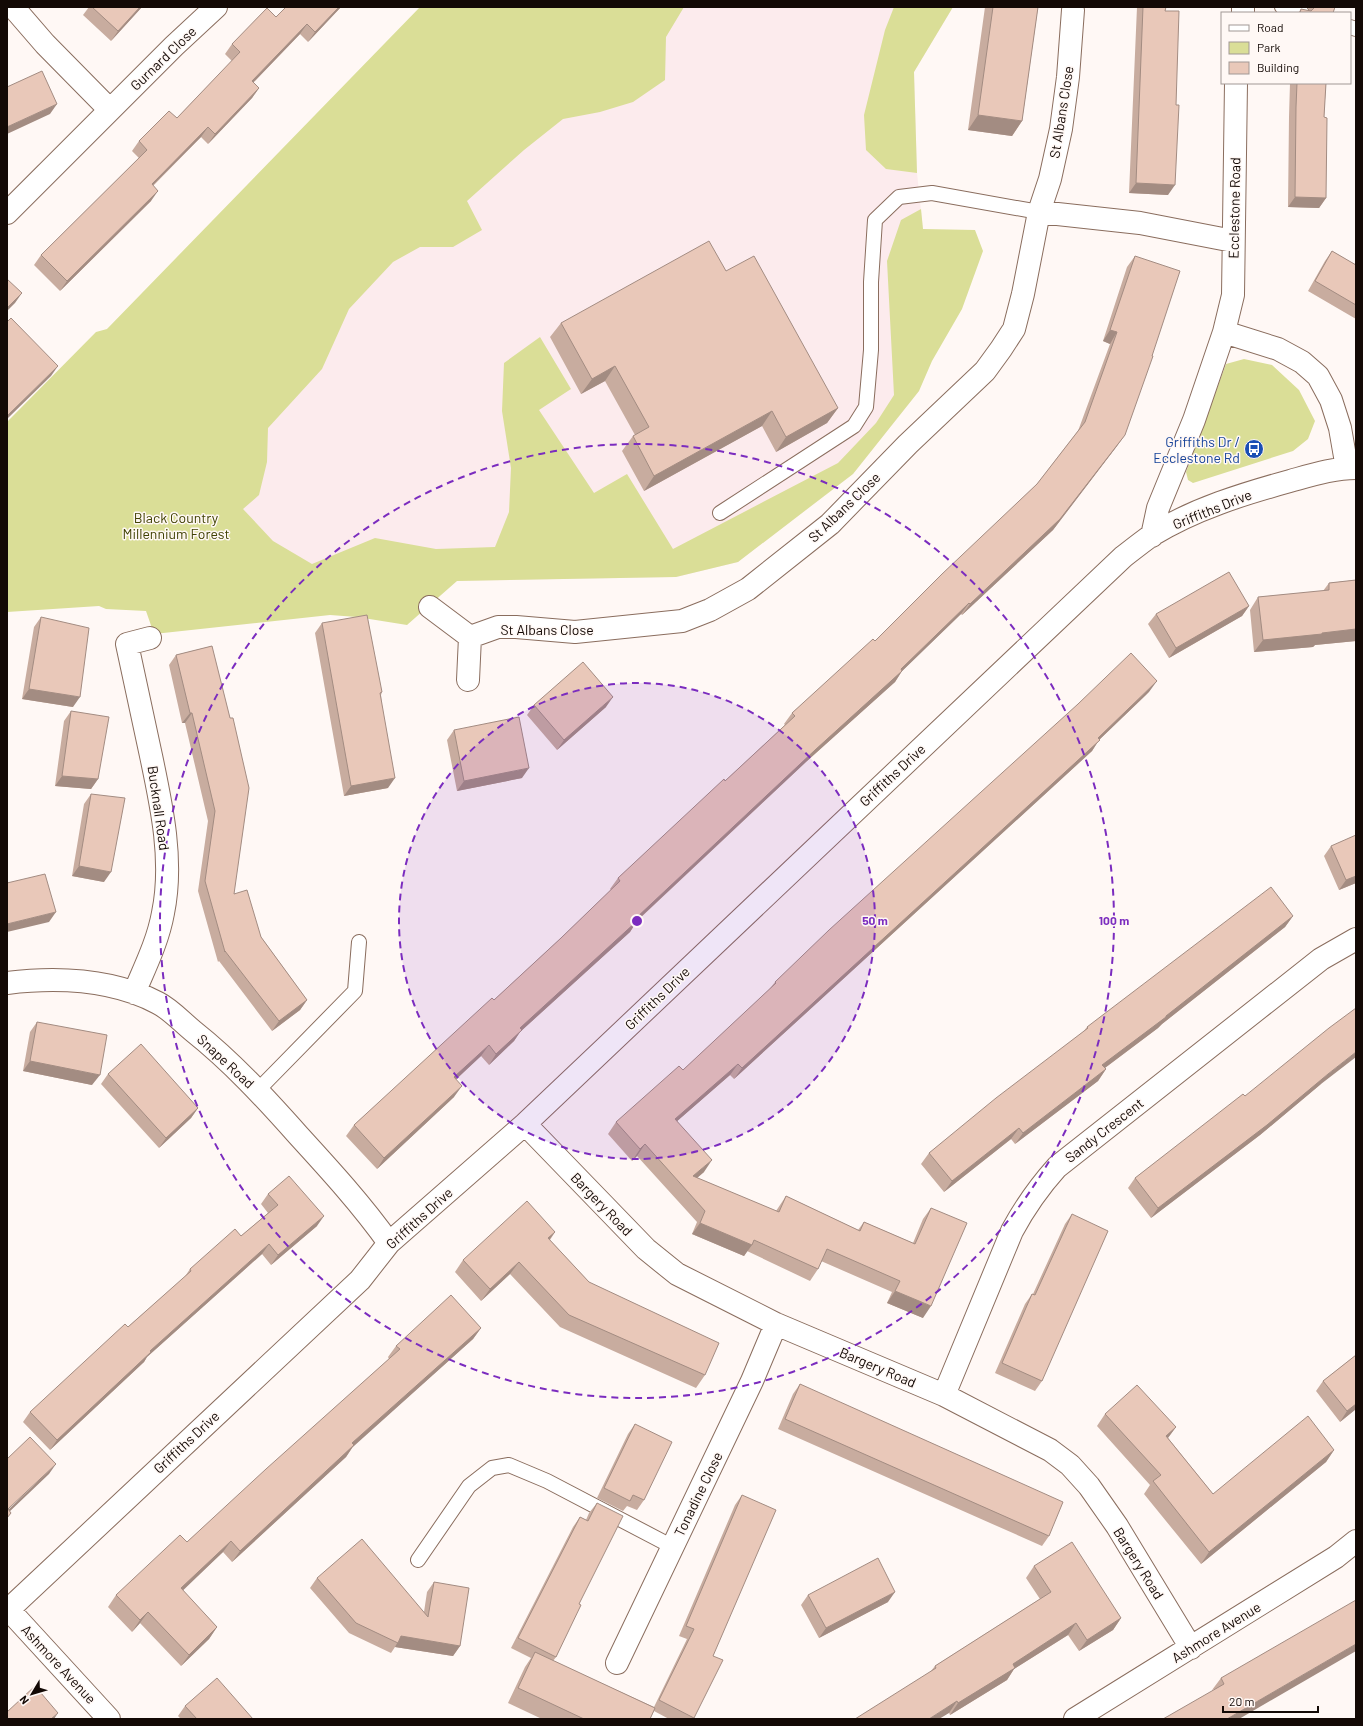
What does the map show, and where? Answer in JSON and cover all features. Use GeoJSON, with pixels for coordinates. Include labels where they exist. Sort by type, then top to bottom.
{"type":"FeatureCollection","features":[{"type":"Feature","properties":{"kind":"street"},"geometry":{"type":"LineString","coordinates":[[13,7],[45,44],[110,110]]}},
{"type":"Feature","properties":{"kind":"street","name":"Gurnard Close"},"geometry":{"type":"LineString","coordinates":[[7,213],[174,46],[216,7]]}},
{"type":"Feature","properties":{"kind":"street","name":"St Albans Close"},"geometry":{"type":"LineString","coordinates":[[470,637],[498,627],[575,632],[682,621],[710,610],[748,589],[830,524],[908,444],[984,371],[1002,350],[1014,329],[1023,294],[1039,212],[1050,179],[1061,129],[1068,77],[1073,10]]}},
{"type":"Feature","properties":{"kind":"street","name":"Ecclestone Road"},"geometry":{"type":"LineString","coordinates":[[1152,536],[1158,508],[1194,420],[1224,332],[1233,296],[1236,84]]}},
{"type":"Feature","properties":{"kind":"street"},"geometry":{"type":"LineString","coordinates":[[1039,212],[1140,223],[1233,241]]}},
{"type":"Feature","properties":{"kind":"street"},"geometry":{"type":"LineString","coordinates":[[1224,332],[1278,349],[1302,362],[1318,376],[1331,400],[1352,468]]}},
{"type":"Feature","properties":{"kind":"street","name":"Griffiths Drive"},"geometry":{"type":"LineString","coordinates":[[8,1610],[360,1280],[390,1243],[525,1124],[1123,557],[1152,536],[1187,517],[1266,488],[1307,476],[1352,468]]}},
{"type":"Feature","properties":{"kind":"street"},"geometry":{"type":"LineString","coordinates":[[430,607],[470,637],[468,680]]}},
{"type":"Feature","properties":{"kind":"street","name":"Bucknall Road"},"geometry":{"type":"LineString","coordinates":[[134,993],[154,945],[163,913],[166,881],[166,841],[159,795],[127,644],[150,638]]}},
{"type":"Feature","properties":{"kind":"street","name":"Sandy Crescent"},"geometry":{"type":"LineString","coordinates":[[944,1395],[1012,1230],[1040,1186],[1058,1167],[1321,959],[1356,939]]}},
{"type":"Feature","properties":{"kind":"street","name":"Snape Road"},"geometry":{"type":"LineString","coordinates":[[7,983],[64,979],[95,983],[134,993],[159,1003],[214,1048],[258,1090],[369,1214],[390,1243]]}},
{"type":"Feature","properties":{"kind":"street","name":"Bargery Road"},"geometry":{"type":"LineString","coordinates":[[525,1124],[646,1249],[677,1274],[776,1324],[944,1395],[1050,1450],[1070,1466],[1089,1486],[1117,1526],[1191,1648]]}},
{"type":"Feature","properties":{"kind":"street","name":"Tonadine Close"},"geometry":{"type":"LineString","coordinates":[[617,1663],[752,1381],[776,1324]]}},
{"type":"Feature","properties":{"kind":"street","name":"Ashmore Avenue"},"geometry":{"type":"LineString","coordinates":[[1075,1719],[1336,1557],[1356,1541]]}},
{"type":"Feature","properties":{"kind":"street","name":"Ashmore Avenue"},"geometry":{"type":"LineString","coordinates":[[8,1610],[109,1719]]}},
{"type":"Feature","properties":{"kind":"lane"},"geometry":{"type":"LineString","coordinates":[[1282,7],[1299,12]]}},
{"type":"Feature","properties":{"kind":"lane"},"geometry":{"type":"LineString","coordinates":[[720,513],[854,426],[866,407],[871,350],[870,282],[875,220],[899,197],[932,193],[1039,212]]}},
{"type":"Feature","properties":{"kind":"lane"},"geometry":{"type":"LineString","coordinates":[[258,1090],[355,992],[359,942]]}},
{"type":"Feature","properties":{"kind":"lane"},"geometry":{"type":"LineString","coordinates":[[418,1560],[469,1486],[492,1468],[509,1464],[547,1481],[673,1547]]}},
{"type":"Feature","properties":{"kind":"shaded area"},"geometry":{"type":"Polygon","coordinates":[[[612,7],[953,7],[914,72],[917,173],[931,306],[919,391],[853,474],[738,562],[676,577],[457,581],[123,598],[99,534],[612,7]]]}},
{"type":"Feature","properties":{"kind":"green space","name":"Black Country Millennium Forest"},"geometry":{"type":"Polygon","coordinates":[[[420,7],[684,7],[666,37],[665,80],[633,102],[600,112],[563,119],[524,150],[467,201],[482,230],[453,247],[420,247],[393,262],[349,309],[322,369],[268,428],[267,462],[259,495],[243,509],[273,541],[312,564],[375,538],[436,549],[495,547],[509,512],[511,468],[502,411],[504,363],[540,337],[571,389],[539,410],[594,493],[627,474],[673,549],[838,463],[876,423],[894,395],[887,261],[901,220],[921,209],[923,229],[975,230],[983,251],[962,309],[932,361],[919,391],[853,474],[738,562],[676,577],[457,581],[407,625],[357,617],[330,615],[154,634],[146,611],[106,609],[99,606],[7,612],[7,422],[96,332],[107,329],[420,7]]]}},
{"type":"Feature","properties":{"kind":"green space"},"geometry":{"type":"Polygon","coordinates":[[[894,7],[953,7],[914,72],[917,173],[886,169],[866,150],[864,115],[885,30],[894,7]]]}},
{"type":"Feature","properties":{"kind":"green space"},"geometry":{"type":"Polygon","coordinates":[[[1244,359],[1272,365],[1299,390],[1315,421],[1308,439],[1293,451],[1193,483],[1188,480],[1186,472],[1226,364],[1244,359]]]}},
{"type":"Feature","properties":{"kind":"building"},"geometry":{"type":"Polygon","coordinates":[[[92,7],[140,7],[118,31],[92,7]]]}},
{"type":"Feature","properties":{"kind":"building"},"geometry":{"type":"Polygon","coordinates":[[[286,7],[339,7],[315,32],[307,24],[252,81],[259,88],[215,134],[208,127],[152,184],[158,191],[67,281],[41,255],[147,150],[139,141],[169,111],[177,118],[240,52],[232,44],[267,8],[276,17],[286,7]]]}},
{"type":"Feature","properties":{"kind":"building"},"geometry":{"type":"Polygon","coordinates":[[[993,7],[1038,7],[1022,121],[978,115],[993,7]]]}},
{"type":"Feature","properties":{"kind":"building"},"geometry":{"type":"Polygon","coordinates":[[[1143,7],[1166,7],[1165,11],[1179,11],[1176,105],[1179,105],[1175,185],[1136,183],[1143,7]]]}},
{"type":"Feature","properties":{"kind":"building"},"geometry":{"type":"Polygon","coordinates":[[[1315,7],[1335,7],[1333,12],[1300,12],[1301,9],[1311,11],[1315,7]]]}},
{"type":"Feature","properties":{"kind":"building"},"geometry":{"type":"Polygon","coordinates":[[[42,71],[57,104],[7,127],[7,87],[42,71]]]}},
{"type":"Feature","properties":{"kind":"building"},"geometry":{"type":"Polygon","coordinates":[[[1297,84],[1326,84],[1324,117],[1327,118],[1326,198],[1295,197],[1297,84]]]}},
{"type":"Feature","properties":{"kind":"building"},"geometry":{"type":"Polygon","coordinates":[[[709,241],[726,271],[754,256],[838,408],[786,437],[772,411],[654,476],[633,436],[649,427],[615,366],[592,379],[561,323],[709,241]]]}},
{"type":"Feature","properties":{"kind":"building"},"geometry":{"type":"Polygon","coordinates":[[[1332,251],[1356,265],[1356,305],[1315,281],[1332,251]]]}},
{"type":"Feature","properties":{"kind":"building"},"geometry":{"type":"Polygon","coordinates":[[[1135,256],[1180,271],[1153,356],[1125,435],[1060,519],[970,604],[969,603],[901,669],[902,671],[815,750],[635,919],[637,921],[520,1028],[522,1030],[496,1054],[489,1045],[454,1077],[462,1086],[384,1158],[354,1125],[492,998],[494,1000],[561,938],[620,881],[618,878],[724,779],[725,781],[795,716],[792,713],[873,639],[875,641],[942,574],[1037,484],[1085,422],[1117,332],[1110,330],[1135,256]]]}},
{"type":"Feature","properties":{"kind":"building"},"geometry":{"type":"Polygon","coordinates":[[[7,279],[22,293],[7,308],[7,279]]]}},
{"type":"Feature","properties":{"kind":"building"},"geometry":{"type":"Polygon","coordinates":[[[11,318],[58,366],[7,416],[7,322],[11,318]]]}},
{"type":"Feature","properties":{"kind":"building"},"geometry":{"type":"Polygon","coordinates":[[[1229,572],[1249,606],[1176,648],[1156,614],[1229,572]]]}},
{"type":"Feature","properties":{"kind":"building"},"geometry":{"type":"Polygon","coordinates":[[[1356,580],[1356,629],[1263,640],[1258,597],[1329,590],[1329,583],[1356,580]]]}},
{"type":"Feature","properties":{"kind":"building"},"geometry":{"type":"Polygon","coordinates":[[[367,615],[382,692],[380,693],[395,778],[351,786],[322,623],[367,615]]]}},
{"type":"Feature","properties":{"kind":"building"},"geometry":{"type":"Polygon","coordinates":[[[41,617],[89,628],[80,697],[29,689],[41,617]]]}},
{"type":"Feature","properties":{"kind":"building"},"geometry":{"type":"Polygon","coordinates":[[[212,646],[230,718],[233,718],[249,788],[234,894],[247,890],[261,937],[307,1000],[279,1021],[225,952],[205,881],[215,811],[192,713],[190,713],[176,655],[212,646]]]}},
{"type":"Feature","properties":{"kind":"building"},"geometry":{"type":"Polygon","coordinates":[[[1131,653],[1157,681],[1098,738],[1100,740],[742,1068],[738,1064],[675,1119],[712,1160],[693,1176],[779,1212],[786,1196],[860,1231],[864,1222],[915,1244],[931,1208],[967,1223],[931,1306],[895,1291],[900,1281],[827,1249],[818,1269],[754,1240],[752,1245],[700,1223],[705,1211],[645,1144],[640,1149],[616,1122],[679,1066],[683,1070],[776,983],[775,982],[829,930],[1078,704],[1131,653]]]}},
{"type":"Feature","properties":{"kind":"building"},"geometry":{"type":"Polygon","coordinates":[[[583,662],[613,697],[564,740],[534,705],[583,662]]]}},
{"type":"Feature","properties":{"kind":"building"},"geometry":{"type":"Polygon","coordinates":[[[71,711],[109,717],[98,779],[62,776],[71,711]]]}},
{"type":"Feature","properties":{"kind":"building"},"geometry":{"type":"Polygon","coordinates":[[[519,717],[529,768],[464,781],[454,730],[519,717]]]}},
{"type":"Feature","properties":{"kind":"building"},"geometry":{"type":"Polygon","coordinates":[[[91,794],[125,798],[111,872],[79,866],[91,794]]]}},
{"type":"Feature","properties":{"kind":"building"},"geometry":{"type":"Polygon","coordinates":[[[1356,835],[1356,876],[1346,880],[1331,846],[1356,835]]]}},
{"type":"Feature","properties":{"kind":"building"},"geometry":{"type":"Polygon","coordinates":[[[45,874],[56,912],[7,924],[7,883],[45,874]]]}},
{"type":"Feature","properties":{"kind":"building"},"geometry":{"type":"Polygon","coordinates":[[[1271,887],[1293,916],[1166,1017],[1102,1065],[1106,1069],[1023,1133],[1019,1128],[952,1181],[929,1153],[996,1098],[1088,1028],[1087,1027],[1271,887]]]}},
{"type":"Feature","properties":{"kind":"building"},"geometry":{"type":"Polygon","coordinates":[[[1356,1008],[1356,1052],[1267,1125],[1158,1208],[1135,1178],[1243,1094],[1245,1096],[1356,1008]]]}},
{"type":"Feature","properties":{"kind":"building"},"geometry":{"type":"Polygon","coordinates":[[[37,1022],[107,1035],[100,1075],[30,1061],[37,1022]]]}},
{"type":"Feature","properties":{"kind":"building"},"geometry":{"type":"Polygon","coordinates":[[[141,1044],[198,1108],[166,1138],[108,1074],[141,1044]]]}},
{"type":"Feature","properties":{"kind":"building"},"geometry":{"type":"Polygon","coordinates":[[[289,1176],[324,1216],[278,1255],[269,1244],[150,1351],[151,1352],[57,1440],[30,1412],[125,1324],[128,1327],[191,1271],[190,1269],[235,1229],[241,1236],[278,1205],[268,1194],[289,1176]]]}},
{"type":"Feature","properties":{"kind":"building"},"geometry":{"type":"Polygon","coordinates":[[[527,1201],[555,1232],[548,1238],[589,1282],[719,1343],[705,1375],[569,1315],[519,1262],[490,1289],[463,1260],[527,1201]]]}},
{"type":"Feature","properties":{"kind":"building"},"geometry":{"type":"Polygon","coordinates":[[[1072,1214],[1108,1231],[1042,1381],[1002,1363],[1032,1294],[1035,1295],[1072,1214]]]}},
{"type":"Feature","properties":{"kind":"building"},"geometry":{"type":"Polygon","coordinates":[[[451,1295],[481,1328],[352,1443],[354,1445],[240,1551],[231,1541],[181,1588],[217,1627],[189,1655],[148,1612],[140,1620],[116,1595],[180,1535],[187,1542],[400,1349],[396,1346],[451,1295]]]}},
{"type":"Feature","properties":{"kind":"building"},"geometry":{"type":"Polygon","coordinates":[[[1356,1355],[1356,1404],[1347,1411],[1323,1381],[1356,1355]]]}},
{"type":"Feature","properties":{"kind":"building"},"geometry":{"type":"Polygon","coordinates":[[[800,1384],[1063,1502],[1049,1536],[785,1419],[800,1384]]]}},
{"type":"Feature","properties":{"kind":"building"},"geometry":{"type":"Polygon","coordinates":[[[1137,1385],[1176,1427],[1166,1436],[1213,1494],[1308,1416],[1334,1450],[1209,1552],[1153,1481],[1161,1475],[1105,1414],[1137,1385]]]}},
{"type":"Feature","properties":{"kind":"building"},"geometry":{"type":"Polygon","coordinates":[[[635,1424],[672,1442],[644,1500],[633,1495],[630,1501],[604,1488],[635,1424]]]}},
{"type":"Feature","properties":{"kind":"building"},"geometry":{"type":"Polygon","coordinates":[[[30,1437],[56,1464],[8,1509],[11,1513],[7,1518],[7,1459],[30,1437]]]}},
{"type":"Feature","properties":{"kind":"building"},"geometry":{"type":"Polygon","coordinates":[[[742,1495],[776,1510],[713,1656],[723,1660],[694,1718],[659,1700],[694,1629],[686,1626],[742,1495]]]}},
{"type":"Feature","properties":{"kind":"building"},"geometry":{"type":"Polygon","coordinates":[[[597,1503],[623,1516],[579,1604],[581,1605],[556,1657],[518,1638],[580,1517],[588,1521],[597,1503]]]}},
{"type":"Feature","properties":{"kind":"building"},"geometry":{"type":"Polygon","coordinates":[[[362,1539],[428,1617],[434,1582],[469,1588],[460,1646],[401,1636],[398,1643],[356,1623],[317,1578],[362,1539]]]}},
{"type":"Feature","properties":{"kind":"building"},"geometry":{"type":"Polygon","coordinates":[[[1072,1542],[1121,1618],[1087,1640],[1076,1623],[1013,1664],[1015,1668],[958,1703],[957,1701],[929,1719],[855,1719],[936,1668],[935,1666],[1051,1592],[1034,1566],[1072,1542]]]}},
{"type":"Feature","properties":{"kind":"building"},"geometry":{"type":"Polygon","coordinates":[[[878,1558],[895,1592],[826,1628],[808,1595],[878,1558]]]}},
{"type":"Feature","properties":{"kind":"building"},"geometry":{"type":"Polygon","coordinates":[[[1356,1600],[1356,1644],[1227,1719],[1163,1719],[1224,1684],[1221,1678],[1356,1600]]]}},
{"type":"Feature","properties":{"kind":"building"},"geometry":{"type":"Polygon","coordinates":[[[535,1652],[655,1708],[650,1719],[584,1719],[518,1688],[535,1652]]]}},
{"type":"Feature","properties":{"kind":"building"},"geometry":{"type":"Polygon","coordinates":[[[217,1678],[253,1719],[197,1719],[185,1706],[217,1678]]]}},
{"type":"Feature","properties":{"kind":"building"},"geometry":{"type":"Polygon","coordinates":[[[35,1686],[58,1713],[51,1719],[7,1719],[7,1712],[35,1686]]]}},
{"type":"Feature","properties":{"kind":"place","name":"Griffiths Dr / Ecclestone Rd"},"geometry":{"type":"Point","coordinates":[1254,449]}}]}
